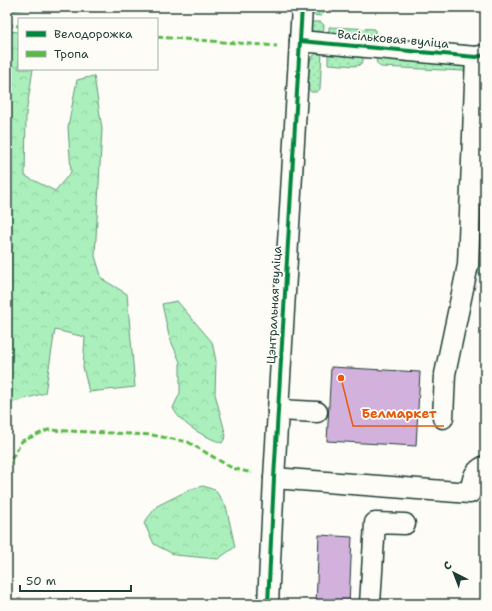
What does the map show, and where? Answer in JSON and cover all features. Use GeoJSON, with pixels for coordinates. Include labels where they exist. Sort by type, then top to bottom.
{"type":"FeatureCollection","features":[{"type":"Feature","properties":{"kind":"street","name":"Цэнтральная вуліца"},"geometry":{"type":"LineString","coordinates":[[268,604],[302,7]]}},
{"type":"Feature","properties":{"kind":"street","name":"Васільковая вуліца"},"geometry":{"type":"LineString","coordinates":[[300,41],[481,56]]}},
{"type":"Feature","properties":{"kind":"street"},"geometry":{"type":"LineString","coordinates":[[443,418],[445,374],[468,265],[481,56]]}},
{"type":"Feature","properties":{"kind":"street"},"geometry":{"type":"LineString","coordinates":[[278,410],[317,412]]}},
{"type":"Feature","properties":{"kind":"street"},"geometry":{"type":"LineString","coordinates":[[274,478],[470,493],[474,476],[478,469],[485,466]]}},
{"type":"Feature","properties":{"kind":"street"},"geometry":{"type":"LineString","coordinates":[[370,604],[375,523],[404,524]]}},
{"type":"Feature","properties":{"kind":"green space"},"geometry":{"type":"Polygon","coordinates":[[[7,7],[48,7],[7,11],[7,7]]]}},
{"type":"Feature","properties":{"kind":"green space"},"geometry":{"type":"Polygon","coordinates":[[[312,7],[324,7],[324,13],[321,16],[311,15],[312,7]]]}},
{"type":"Feature","properties":{"kind":"green space"},"geometry":{"type":"Polygon","coordinates":[[[311,22],[321,22],[324,25],[323,38],[315,34],[312,30],[311,22]]]}},
{"type":"Feature","properties":{"kind":"green space"},"geometry":{"type":"Polygon","coordinates":[[[329,27],[375,29],[375,33],[371,38],[329,39],[329,27]]]}},
{"type":"Feature","properties":{"kind":"green space"},"geometry":{"type":"Polygon","coordinates":[[[7,31],[18,32],[18,70],[33,70],[26,114],[25,176],[55,191],[71,172],[68,127],[77,80],[94,76],[102,129],[95,256],[102,279],[127,294],[135,387],[89,392],[83,367],[85,337],[55,330],[45,393],[14,402],[7,407],[7,31]]]}},
{"type":"Feature","properties":{"kind":"green space"},"geometry":{"type":"Polygon","coordinates":[[[322,52],[320,89],[317,92],[311,92],[307,83],[309,64],[314,55],[322,52]]]}},
{"type":"Feature","properties":{"kind":"green space"},"geometry":{"type":"Polygon","coordinates":[[[328,52],[361,55],[363,61],[357,66],[328,64],[328,52]]]}},
{"type":"Feature","properties":{"kind":"green space"},"geometry":{"type":"Polygon","coordinates":[[[378,56],[463,59],[468,69],[464,71],[381,67],[376,62],[378,56]]]}},
{"type":"Feature","properties":{"kind":"green space"},"geometry":{"type":"Polygon","coordinates":[[[485,67],[485,210],[474,210],[485,67]]]}},
{"type":"Feature","properties":{"kind":"green space"},"geometry":{"type":"Polygon","coordinates":[[[485,222],[485,274],[475,273],[485,222]]]}},
{"type":"Feature","properties":{"kind":"green space"},"geometry":{"type":"Polygon","coordinates":[[[177,301],[212,342],[216,361],[215,394],[226,436],[222,443],[194,430],[182,420],[173,408],[180,393],[180,362],[169,336],[162,304],[177,301]]]}},
{"type":"Feature","properties":{"kind":"green space"},"geometry":{"type":"Polygon","coordinates":[[[203,486],[215,490],[226,506],[235,547],[218,559],[175,555],[154,544],[144,523],[157,506],[191,489],[203,486]]]}},
{"type":"Feature","properties":{"kind":"building"},"geometry":{"type":"Polygon","coordinates":[[[331,367],[420,372],[416,446],[327,441],[331,367]]]}},
{"type":"Feature","properties":{"kind":"building"},"geometry":{"type":"Polygon","coordinates":[[[319,535],[352,537],[349,604],[316,604],[319,535]]]}},
{"type":"Feature","properties":{"kind":"marked path"},"geometry":{"type":"LineString","coordinates":[[7,25],[18,26]]}},
{"type":"Feature","properties":{"kind":"marked path"},"geometry":{"type":"LineString","coordinates":[[158,37],[277,46]]}},
{"type":"Feature","properties":{"kind":"marked path"},"geometry":{"type":"LineString","coordinates":[[7,476],[9,463],[22,441],[48,430],[152,435],[188,442],[232,468],[252,473]]}},
{"type":"Feature","properties":{"kind":"cycle path"},"geometry":{"type":"LineString","coordinates":[[268,604],[302,7]]}},
{"type":"Feature","properties":{"kind":"cycle path"},"geometry":{"type":"LineString","coordinates":[[300,41],[476,57],[485,55]]}},
{"type":"Feature","properties":{"kind":"place","name":"Белмаркет"},"geometry":{"type":"Point","coordinates":[341,378]}}]}
